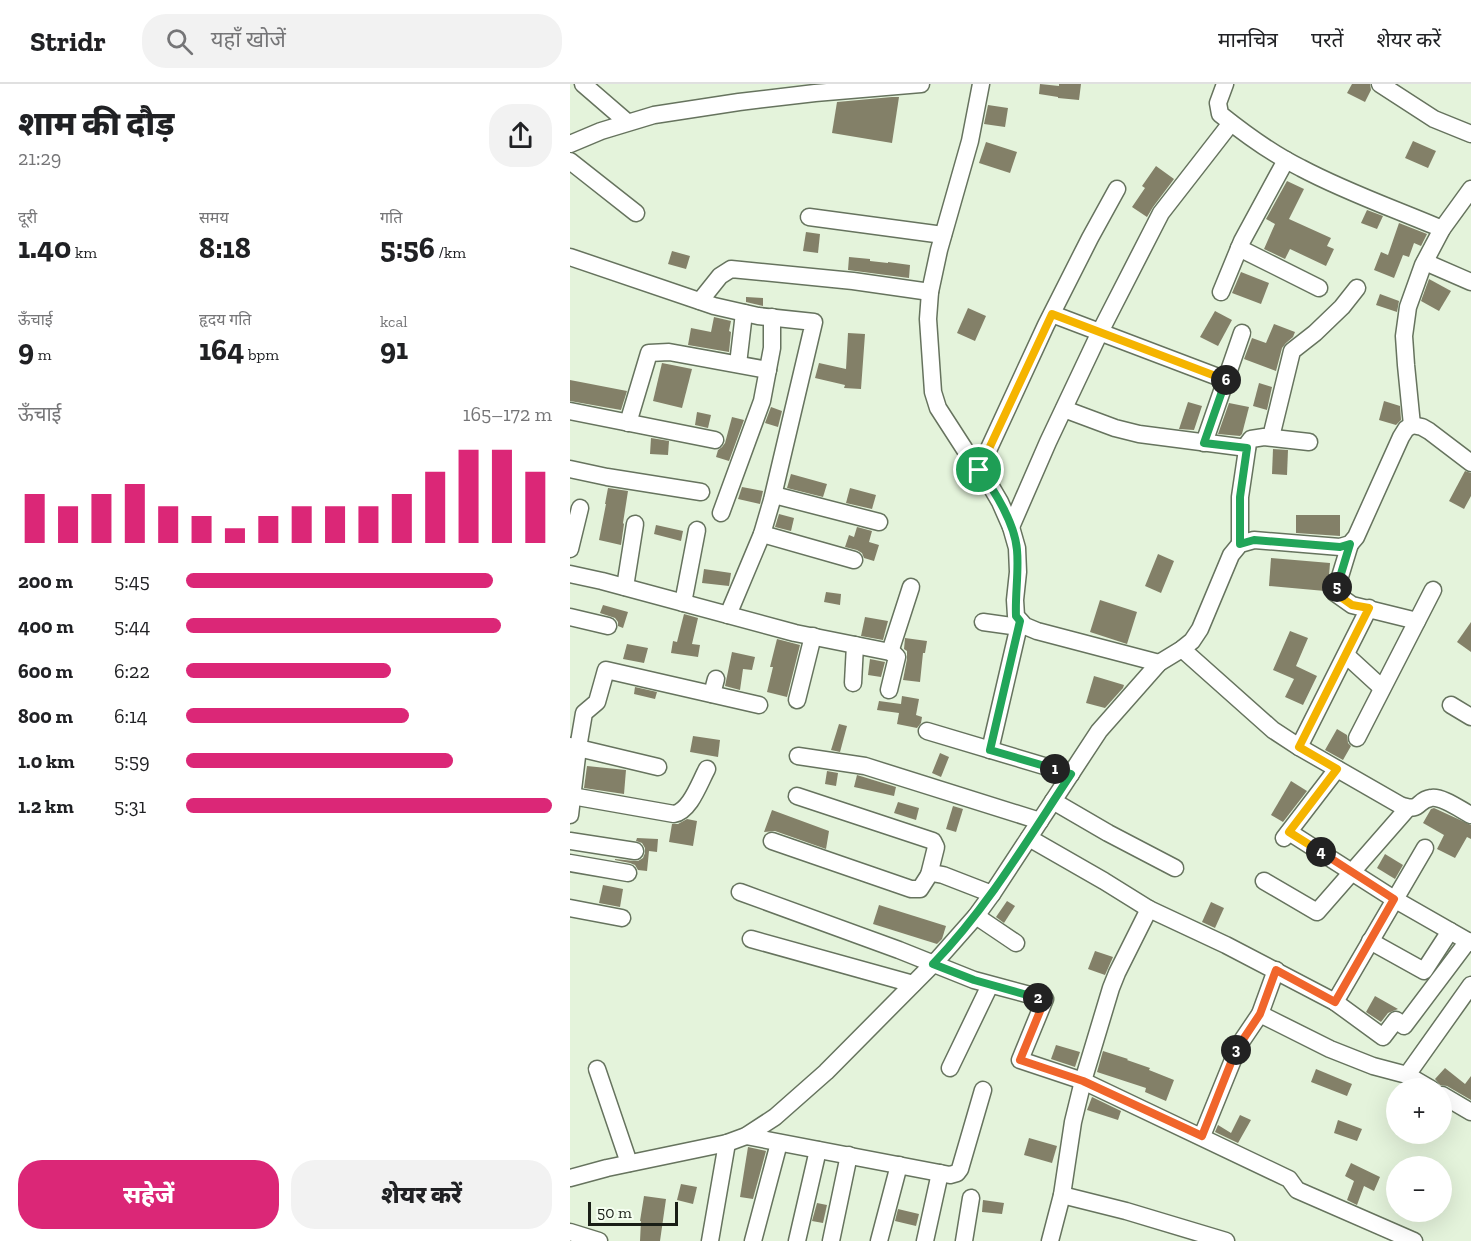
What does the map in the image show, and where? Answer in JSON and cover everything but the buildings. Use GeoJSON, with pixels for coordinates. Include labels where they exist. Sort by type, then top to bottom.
{"type":"FeatureCollection","features":[{"type":"Feature","properties":{"kind":"street"},"geometry":{"type":"LineString","coordinates":[[583,84],[627,122]]}},
{"type":"Feature","properties":{"kind":"street"},"geometry":{"type":"LineString","coordinates":[[570,144],[627,122],[654,115],[815,89],[921,84]]}},
{"type":"Feature","properties":{"kind":"street"},"geometry":{"type":"LineString","coordinates":[[981,84],[970,141],[930,292],[928,319],[933,392],[938,408],[1000,502],[1017,548],[1015,608],[1019,624],[990,750]]}},
{"type":"Feature","properties":{"kind":"street"},"geometry":{"type":"LineString","coordinates":[[1225,84],[1218,103],[1220,114],[1286,160],[1353,192],[1442,229]]}},
{"type":"Feature","properties":{"kind":"street"},"geometry":{"type":"LineString","coordinates":[[1380,84],[1434,119],[1471,134]]}},
{"type":"Feature","properties":{"kind":"street"},"geometry":{"type":"LineString","coordinates":[[1011,527],[1100,332],[1161,213],[1231,123]]}},
{"type":"Feature","properties":{"kind":"street"},"geometry":{"type":"LineString","coordinates":[[1221,292],[1239,248],[1286,160]]}},
{"type":"Feature","properties":{"kind":"street"},"geometry":{"type":"LineString","coordinates":[[570,161],[636,213]]}},
{"type":"Feature","properties":{"kind":"street"},"geometry":{"type":"LineString","coordinates":[[979,470],[1052,314],[1117,189]]}},
{"type":"Feature","properties":{"kind":"street"},"geometry":{"type":"LineString","coordinates":[[1412,425],[1404,336],[1408,307],[1425,262],[1442,229],[1471,189]]}},
{"type":"Feature","properties":{"kind":"street"},"geometry":{"type":"LineString","coordinates":[[809,217],[944,236]]}},
{"type":"Feature","properties":{"kind":"street"},"geometry":{"type":"LineString","coordinates":[[1239,248],[1319,288]]}},
{"type":"Feature","properties":{"kind":"street"},"geometry":{"type":"LineString","coordinates":[[570,257],[700,301],[744,313],[814,322],[774,495],[762,534],[728,615]]}},
{"type":"Feature","properties":{"kind":"street"},"geometry":{"type":"LineString","coordinates":[[1425,262],[1471,282]]}},
{"type":"Feature","properties":{"kind":"street"},"geometry":{"type":"LineString","coordinates":[[700,301],[720,276],[731,269],[853,281],[930,292]]}},
{"type":"Feature","properties":{"kind":"street"},"geometry":{"type":"LineString","coordinates":[[1271,437],[1292,351],[1342,307],[1357,288]]}},
{"type":"Feature","properties":{"kind":"street"},"geometry":{"type":"LineString","coordinates":[[738,364],[744,313]]}},
{"type":"Feature","properties":{"kind":"street"},"geometry":{"type":"LineString","coordinates":[[1052,314],[1226,380]]}},
{"type":"Feature","properties":{"kind":"street"},"geometry":{"type":"LineString","coordinates":[[721,513],[762,402],[772,348],[772,317]]}},
{"type":"Feature","properties":{"kind":"street"},"geometry":{"type":"LineString","coordinates":[[1204,443],[1242,333]]}},
{"type":"Feature","properties":{"kind":"street"},"geometry":{"type":"LineString","coordinates":[[628,423],[650,353],[669,352],[768,370]]}},
{"type":"Feature","properties":{"kind":"street"},"geometry":{"type":"LineString","coordinates":[[1064,409],[1138,434],[1247,448]]}},
{"type":"Feature","properties":{"kind":"street"},"geometry":{"type":"LineString","coordinates":[[570,411],[715,440]]}},
{"type":"Feature","properties":{"kind":"street"},"geometry":{"type":"LineString","coordinates":[[1417,621],[1352,605],[1335,593],[1350,544],[1356,537],[1406,429],[1412,425],[1422,427],[1471,463]]}},
{"type":"Feature","properties":{"kind":"street"},"geometry":{"type":"LineString","coordinates":[[1240,544],[1240,497],[1248,443],[1256,437],[1309,442]]}},
{"type":"Feature","properties":{"kind":"street"},"geometry":{"type":"LineString","coordinates":[[570,469],[701,492]]}},
{"type":"Feature","properties":{"kind":"street"},"geometry":{"type":"LineString","coordinates":[[774,495],[879,522]]}},
{"type":"Feature","properties":{"kind":"street"},"geometry":{"type":"LineString","coordinates":[[570,549],[580,508]]}},
{"type":"Feature","properties":{"kind":"street"},"geometry":{"type":"LineString","coordinates":[[625,587],[635,524]]}},
{"type":"Feature","properties":{"kind":"street"},"geometry":{"type":"LineString","coordinates":[[683,603],[697,530]]}},
{"type":"Feature","properties":{"kind":"street"},"geometry":{"type":"LineString","coordinates":[[762,534],[854,560]]}},
{"type":"Feature","properties":{"kind":"street"},"geometry":{"type":"LineString","coordinates":[[570,1178],[629,1163],[727,1143],[746,1136],[775,1117],[826,1072],[933,964],[976,916],[1099,731],[1159,663],[1192,641],[1200,629],[1231,555],[1240,544],[1254,540],[1340,547],[1350,544]]}},
{"type":"Feature","properties":{"kind":"street"},"geometry":{"type":"LineString","coordinates":[[570,574],[813,636],[890,652],[897,657],[889,690]]}},
{"type":"Feature","properties":{"kind":"street"},"geometry":{"type":"LineString","coordinates":[[890,652],[910,587]]}},
{"type":"Feature","properties":{"kind":"street"},"geometry":{"type":"LineString","coordinates":[[1357,738],[1433,590]]}},
{"type":"Feature","properties":{"kind":"street"},"geometry":{"type":"LineString","coordinates":[[1299,747],[1369,608]]}},
{"type":"Feature","properties":{"kind":"street"},"geometry":{"type":"LineString","coordinates":[[570,617],[608,626]]}},
{"type":"Feature","properties":{"kind":"street"},"geometry":{"type":"LineString","coordinates":[[983,622],[1019,624],[1037,631],[1159,663]]}},
{"type":"Feature","properties":{"kind":"street"},"geometry":{"type":"LineString","coordinates":[[797,700],[813,636]]}},
{"type":"Feature","properties":{"kind":"street"},"geometry":{"type":"LineString","coordinates":[[853,683],[855,645]]}},
{"type":"Feature","properties":{"kind":"street"},"geometry":{"type":"LineString","coordinates":[[1182,649],[1273,729],[1337,769],[1408,808],[1413,808],[1427,798],[1433,797],[1471,815]]}},
{"type":"Feature","properties":{"kind":"street"},"geometry":{"type":"LineString","coordinates":[[1346,655],[1382,688]]}},
{"type":"Feature","properties":{"kind":"street"},"geometry":{"type":"LineString","coordinates":[[570,815],[574,747],[584,713],[597,702],[606,670],[654,673],[714,686],[759,705]]}},
{"type":"Feature","properties":{"kind":"street"},"geometry":{"type":"LineString","coordinates":[[1452,705],[1471,717]]}},
{"type":"Feature","properties":{"kind":"street"},"geometry":{"type":"LineString","coordinates":[[927,730],[1071,774]]}},
{"type":"Feature","properties":{"kind":"street"},"geometry":{"type":"LineString","coordinates":[[574,747],[658,767]]}},
{"type":"Feature","properties":{"kind":"street"},"geometry":{"type":"LineString","coordinates":[[798,756],[864,766],[1040,821]]}},
{"type":"Feature","properties":{"kind":"street"},"geometry":{"type":"LineString","coordinates":[[1029,838],[1149,909],[1276,970],[1335,1002],[1383,1037],[1396,1020],[1404,1026],[1469,942],[1286,835],[1337,769]]}},
{"type":"Feature","properties":{"kind":"street"},"geometry":{"type":"LineString","coordinates":[[572,796],[674,814],[681,813],[707,770]]}},
{"type":"Feature","properties":{"kind":"street"},"geometry":{"type":"LineString","coordinates":[[772,840],[916,890],[923,886],[929,875],[936,847],[933,841],[796,796]]}},
{"type":"Feature","properties":{"kind":"street"},"geometry":{"type":"LineString","coordinates":[[1053,801],[1175,868]]}},
{"type":"Feature","properties":{"kind":"street"},"geometry":{"type":"LineString","coordinates":[[1263,881],[1317,912],[1408,808]]}},
{"type":"Feature","properties":{"kind":"street"},"geometry":{"type":"LineString","coordinates":[[570,841],[635,850]]}},
{"type":"Feature","properties":{"kind":"street"},"geometry":{"type":"LineString","coordinates":[[1335,1002],[1425,848]]}},
{"type":"Feature","properties":{"kind":"street"},"geometry":{"type":"LineString","coordinates":[[570,863],[628,873]]}},
{"type":"Feature","properties":{"kind":"street"},"geometry":{"type":"LineString","coordinates":[[929,875],[932,873],[943,875],[992,894]]}},
{"type":"Feature","properties":{"kind":"street"},"geometry":{"type":"LineString","coordinates":[[740,892],[974,980],[1045,999],[1020,1060],[1083,1081],[1289,1179],[1297,1190],[1414,1241]]}},
{"type":"Feature","properties":{"kind":"street"},"geometry":{"type":"LineString","coordinates":[[570,908],[622,918]]}},
{"type":"Feature","properties":{"kind":"street"},"geometry":{"type":"LineString","coordinates":[[1050,1241],[1062,1195],[1072,1122],[1083,1081],[1117,973],[1149,909]]}},
{"type":"Feature","properties":{"kind":"street"},"geometry":{"type":"LineString","coordinates":[[976,916],[1016,944]]}},
{"type":"Feature","properties":{"kind":"street"},"geometry":{"type":"LineString","coordinates":[[1370,942],[1424,971],[1450,931]]}},
{"type":"Feature","properties":{"kind":"street"},"geometry":{"type":"LineString","coordinates":[[751,939],[913,984]]}},
{"type":"Feature","properties":{"kind":"street"},"geometry":{"type":"LineString","coordinates":[[1430,961],[1445,972]]}},
{"type":"Feature","properties":{"kind":"street"},"geometry":{"type":"LineString","coordinates":[[1202,1136],[1239,1045],[1260,1014],[1276,970]]}},
{"type":"Feature","properties":{"kind":"street"},"geometry":{"type":"LineString","coordinates":[[950,1068],[990,985]]}},
{"type":"Feature","properties":{"kind":"street"},"geometry":{"type":"LineString","coordinates":[[1407,1075],[1468,996]]}},
{"type":"Feature","properties":{"kind":"street"},"geometry":{"type":"LineString","coordinates":[[1260,1014],[1330,1049],[1412,1078]]}},
{"type":"Feature","properties":{"kind":"street"},"geometry":{"type":"LineString","coordinates":[[597,1069],[629,1163]]}},
{"type":"Feature","properties":{"kind":"street"},"geometry":{"type":"LineString","coordinates":[[746,1136],[950,1175],[957,1173],[960,1169],[983,1090]]}},
{"type":"Feature","properties":{"kind":"street"},"geometry":{"type":"LineString","coordinates":[[1452,1101],[1471,1112]]}},
{"type":"Feature","properties":{"kind":"street"},"geometry":{"type":"LineString","coordinates":[[710,1241],[727,1143]]}},
{"type":"Feature","properties":{"kind":"street"},"geometry":{"type":"LineString","coordinates":[[753,1241],[779,1143]]}},
{"type":"Feature","properties":{"kind":"street"},"geometry":{"type":"LineString","coordinates":[[797,1241],[819,1150]]}},
{"type":"Feature","properties":{"kind":"street"},"geometry":{"type":"LineString","coordinates":[[831,1241],[849,1155]]}},
{"type":"Feature","properties":{"kind":"street"},"geometry":{"type":"LineString","coordinates":[[879,1241],[899,1165]]}},
{"type":"Feature","properties":{"kind":"street"},"geometry":{"type":"LineString","coordinates":[[925,1241],[940,1173]]}},
{"type":"Feature","properties":{"kind":"street"},"geometry":{"type":"LineString","coordinates":[[1062,1195],[1126,1211],[1226,1241]]}},
{"type":"Feature","properties":{"kind":"street"},"geometry":{"type":"LineString","coordinates":[[964,1241],[971,1198]]}},
{"type":"Feature","properties":{"kind":"street"},"geometry":{"type":"LineString","coordinates":[[570,1232],[599,1241]]}},
{"type":"Feature","properties":{"kind":"route"},"geometry":{"type":"LineString","coordinates":[[1052,314],[1226,380],[1204,443],[1247,448],[1240,497],[1240,544],[1254,540],[1340,547],[1350,544],[1335,593],[1352,605],[1369,608],[1299,747],[1337,769],[1289,832],[1394,899],[1335,1002],[1276,970],[1260,1014],[1239,1045],[1202,1136],[1083,1081],[1020,1060],[1045,999],[974,980],[933,964],[976,916],[992,894],[1071,774],[990,750],[1020,621],[1016,616],[1015,600],[1018,572],[1017,548],[1000,502],[979,470],[1052,314]]}}]}
